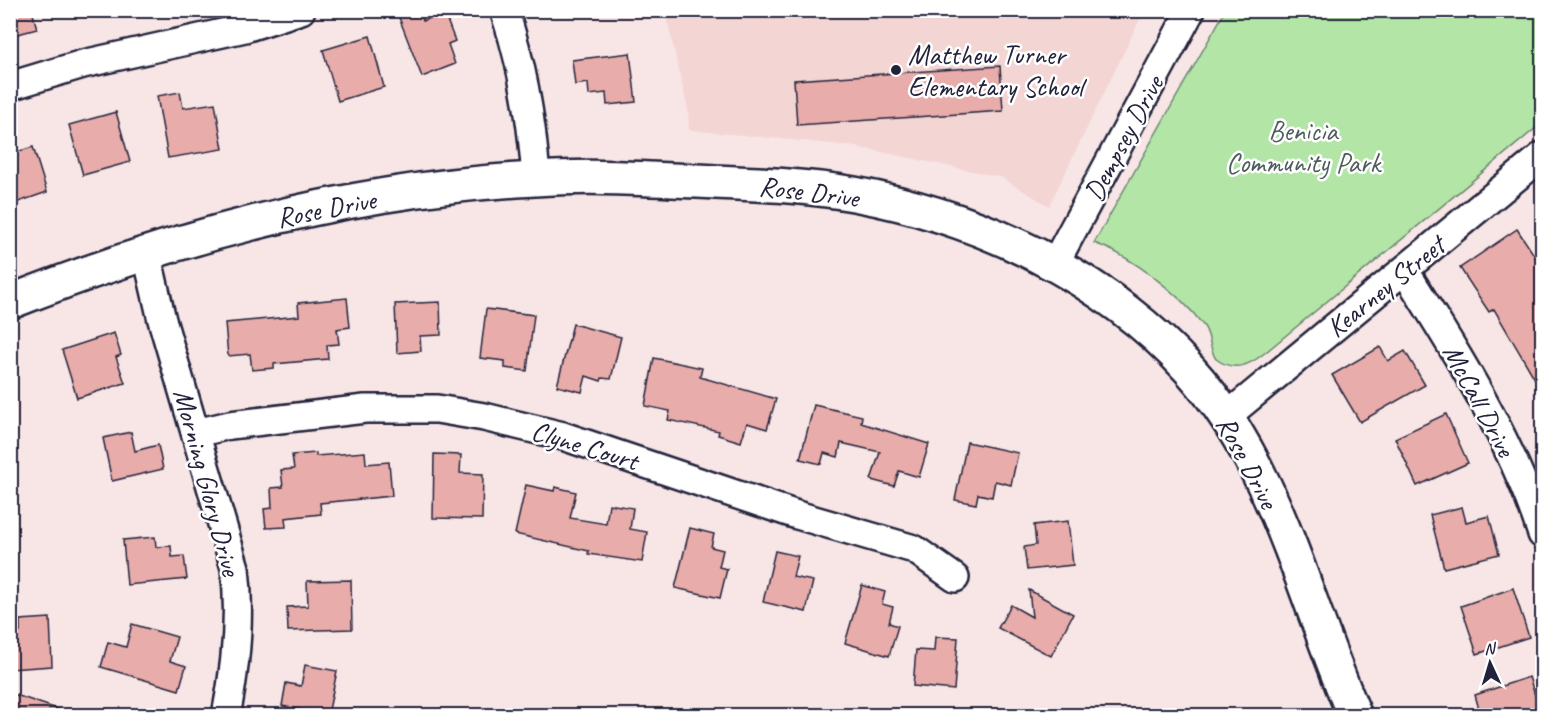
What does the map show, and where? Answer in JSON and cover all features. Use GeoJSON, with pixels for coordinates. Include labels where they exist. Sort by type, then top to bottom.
{"type":"FeatureCollection","features":[{"type":"Feature","properties":{"kind":"main road","name":"Rose Drive"},"geometry":{"type":"LineString","coordinates":[[10,302],[146,251],[266,220],[353,201],[449,187],[536,178],[669,179],[793,186],[851,194],[911,207],[968,225],[1054,265],[1101,292],[1148,327],[1192,372],[1239,434],[1273,506],[1355,716]]}},
{"type":"Feature","properties":{"kind":"street"},"geometry":{"type":"LineString","coordinates":[[10,86],[83,64],[245,27],[301,10]]}},
{"type":"Feature","properties":{"kind":"street"},"geometry":{"type":"LineString","coordinates":[[504,10],[518,50],[534,143],[536,178]]}},
{"type":"Feature","properties":{"kind":"street","name":"Dempsey Drive"},"geometry":{"type":"LineString","coordinates":[[1054,265],[1191,10]]}},
{"type":"Feature","properties":{"kind":"street","name":"Kearney Street"},"geometry":{"type":"LineString","coordinates":[[1227,416],[1542,156]]}},
{"type":"Feature","properties":{"kind":"street","name":"Morning Glory Drive"},"geometry":{"type":"LineString","coordinates":[[146,251],[162,320],[235,568],[240,609],[236,656],[226,716]]}},
{"type":"Feature","properties":{"kind":"street","name":"McCall Drive"},"geometry":{"type":"LineString","coordinates":[[1405,271],[1465,365],[1500,430],[1542,534]]}},
{"type":"Feature","properties":{"kind":"street","name":"Clyne Court"},"geometry":{"type":"LineString","coordinates":[[196,433],[230,425],[365,408],[437,409],[484,417],[563,436],[797,515],[914,549],[955,578]]}},
{"type":"Feature","properties":{"kind":"shaded area","name":"Matthew Turner Elementary School"},"geometry":{"type":"Polygon","coordinates":[[[665,11],[1144,11],[1049,206],[1000,177],[852,146],[689,130],[688,110],[665,11]]]}},
{"type":"Feature","properties":{"kind":"green space","name":"Benicia Community Park"},"geometry":{"type":"Polygon","coordinates":[[[1225,11],[1542,11],[1542,123],[1266,352],[1242,366],[1230,366],[1216,359],[1203,325],[1168,289],[1138,266],[1094,243],[1225,11]]]}},
{"type":"Feature","properties":{"kind":"building"},"geometry":{"type":"Polygon","coordinates":[[[10,10],[32,10],[37,29],[14,35],[10,10]]]}},
{"type":"Feature","properties":{"kind":"building"},"geometry":{"type":"Polygon","coordinates":[[[409,10],[420,10],[423,21],[444,12],[455,41],[448,44],[455,64],[422,77],[398,15],[409,10]]]}},
{"type":"Feature","properties":{"kind":"building"},"geometry":{"type":"Polygon","coordinates":[[[370,36],[384,87],[338,101],[323,50],[370,36]]]}},
{"type":"Feature","properties":{"kind":"building"},"geometry":{"type":"Polygon","coordinates":[[[630,53],[636,102],[607,105],[606,93],[589,95],[588,83],[575,85],[572,60],[630,53]]]}},
{"type":"Feature","properties":{"kind":"building"},"geometry":{"type":"Polygon","coordinates":[[[1000,66],[1003,111],[797,125],[794,80],[1000,66]]]}},
{"type":"Feature","properties":{"kind":"building"},"geometry":{"type":"Polygon","coordinates":[[[180,92],[183,108],[215,103],[223,149],[168,158],[157,96],[180,92]]]}},
{"type":"Feature","properties":{"kind":"building"},"geometry":{"type":"Polygon","coordinates":[[[116,112],[130,162],[83,175],[69,125],[116,112]]]}},
{"type":"Feature","properties":{"kind":"building"},"geometry":{"type":"Polygon","coordinates":[[[33,147],[47,192],[10,205],[10,154],[33,147]]]}},
{"type":"Feature","properties":{"kind":"building"},"geometry":{"type":"Polygon","coordinates":[[[1517,229],[1542,267],[1542,391],[1494,309],[1489,312],[1460,268],[1517,229]]]}},
{"type":"Feature","properties":{"kind":"building"},"geometry":{"type":"Polygon","coordinates":[[[347,298],[350,327],[337,329],[339,344],[327,345],[328,359],[274,364],[274,368],[252,370],[250,354],[228,356],[225,323],[299,316],[298,303],[347,298]]]}},
{"type":"Feature","properties":{"kind":"building"},"geometry":{"type":"Polygon","coordinates":[[[440,302],[441,335],[420,336],[421,351],[397,353],[395,304],[440,302]]]}},
{"type":"Feature","properties":{"kind":"building"},"geometry":{"type":"Polygon","coordinates":[[[486,309],[534,315],[527,371],[505,368],[505,361],[480,358],[486,309]]]}},
{"type":"Feature","properties":{"kind":"building"},"geometry":{"type":"Polygon","coordinates":[[[573,324],[621,337],[611,379],[602,378],[601,381],[586,376],[582,392],[557,386],[573,324]]]}},
{"type":"Feature","properties":{"kind":"building"},"geometry":{"type":"Polygon","coordinates":[[[114,333],[121,355],[116,357],[125,383],[77,398],[62,350],[114,333]]]}},
{"type":"Feature","properties":{"kind":"building"},"geometry":{"type":"Polygon","coordinates":[[[1380,347],[1388,361],[1405,351],[1425,385],[1360,422],[1332,375],[1380,347]]]}},
{"type":"Feature","properties":{"kind":"building"},"geometry":{"type":"Polygon","coordinates":[[[654,358],[702,368],[700,377],[776,399],[767,429],[747,423],[741,442],[718,435],[719,431],[668,420],[670,411],[645,406],[654,358]]]}},
{"type":"Feature","properties":{"kind":"building"},"geometry":{"type":"Polygon","coordinates":[[[814,405],[862,416],[861,423],[929,444],[919,477],[899,471],[894,486],[871,480],[880,452],[841,443],[838,457],[824,453],[821,464],[800,459],[814,405]]]}},
{"type":"Feature","properties":{"kind":"building"},"geometry":{"type":"Polygon","coordinates":[[[1446,414],[1468,463],[1417,486],[1395,438],[1446,414]]]}},
{"type":"Feature","properties":{"kind":"building"},"geometry":{"type":"Polygon","coordinates":[[[131,432],[135,451],[158,445],[163,469],[112,481],[103,438],[131,432]]]}},
{"type":"Feature","properties":{"kind":"building"},"geometry":{"type":"Polygon","coordinates":[[[967,442],[1018,453],[1011,485],[995,481],[992,497],[978,494],[976,504],[955,500],[967,442]]]}},
{"type":"Feature","properties":{"kind":"building"},"geometry":{"type":"Polygon","coordinates":[[[365,452],[366,464],[389,462],[392,496],[320,503],[321,514],[285,518],[286,527],[266,528],[264,509],[272,508],[271,488],[283,487],[281,470],[294,469],[292,455],[316,453],[316,456],[365,452]]]}},
{"type":"Feature","properties":{"kind":"building"},"geometry":{"type":"Polygon","coordinates":[[[434,454],[461,455],[460,473],[483,474],[482,519],[433,518],[434,454]]]}},
{"type":"Feature","properties":{"kind":"building"},"geometry":{"type":"Polygon","coordinates":[[[526,485],[554,491],[555,487],[576,492],[570,518],[606,524],[609,504],[633,508],[630,529],[647,532],[642,562],[588,554],[589,551],[515,534],[526,485]]]}},
{"type":"Feature","properties":{"kind":"building"},"geometry":{"type":"Polygon","coordinates":[[[1462,507],[1466,522],[1489,516],[1499,554],[1444,568],[1430,515],[1462,507]]]}},
{"type":"Feature","properties":{"kind":"building"},"geometry":{"type":"Polygon","coordinates":[[[1068,521],[1073,565],[1027,570],[1024,547],[1036,545],[1034,525],[1068,521]]]}},
{"type":"Feature","properties":{"kind":"building"},"geometry":{"type":"Polygon","coordinates":[[[690,528],[714,534],[711,547],[723,550],[719,567],[727,569],[720,598],[675,588],[690,528]]]}},
{"type":"Feature","properties":{"kind":"building"},"geometry":{"type":"Polygon","coordinates":[[[155,537],[156,547],[171,546],[172,557],[184,556],[187,579],[127,585],[123,540],[155,537]]]}},
{"type":"Feature","properties":{"kind":"building"},"geometry":{"type":"Polygon","coordinates":[[[775,551],[798,556],[793,577],[813,581],[806,612],[763,602],[775,551]]]}},
{"type":"Feature","properties":{"kind":"building"},"geometry":{"type":"Polygon","coordinates":[[[351,580],[352,629],[288,631],[287,607],[308,606],[307,581],[351,580]]]}},
{"type":"Feature","properties":{"kind":"building"},"geometry":{"type":"Polygon","coordinates":[[[862,585],[885,592],[882,604],[893,607],[889,623],[898,626],[889,656],[845,643],[862,585]]]}},
{"type":"Feature","properties":{"kind":"building"},"geometry":{"type":"Polygon","coordinates":[[[1513,588],[1529,637],[1477,654],[1461,606],[1513,588]]]}},
{"type":"Feature","properties":{"kind":"building"},"geometry":{"type":"Polygon","coordinates":[[[1029,590],[1073,614],[1051,656],[998,628],[1011,605],[1032,617],[1029,590]]]}},
{"type":"Feature","properties":{"kind":"building"},"geometry":{"type":"Polygon","coordinates":[[[50,618],[52,666],[10,669],[10,633],[20,632],[20,620],[50,618]]]}},
{"type":"Feature","properties":{"kind":"building"},"geometry":{"type":"Polygon","coordinates":[[[132,624],[177,637],[170,661],[186,666],[179,690],[101,667],[108,642],[126,647],[132,624]]]}},
{"type":"Feature","properties":{"kind":"building"},"geometry":{"type":"Polygon","coordinates":[[[935,637],[958,638],[954,690],[913,686],[916,650],[934,651],[935,637]]]}},
{"type":"Feature","properties":{"kind":"building"},"geometry":{"type":"Polygon","coordinates":[[[305,665],[337,671],[328,715],[282,706],[286,683],[301,686],[305,665]]]}},
{"type":"Feature","properties":{"kind":"building"},"geometry":{"type":"Polygon","coordinates":[[[1529,677],[1542,716],[1481,716],[1475,695],[1529,677]]]}},
{"type":"Feature","properties":{"kind":"building"},"geometry":{"type":"Polygon","coordinates":[[[10,693],[66,712],[66,716],[10,716],[10,693]]]}},
{"type":"Feature","properties":{"kind":"place","name":"Matthew Turner Elementary School"},"geometry":{"type":"Point","coordinates":[896,70]}}]}
